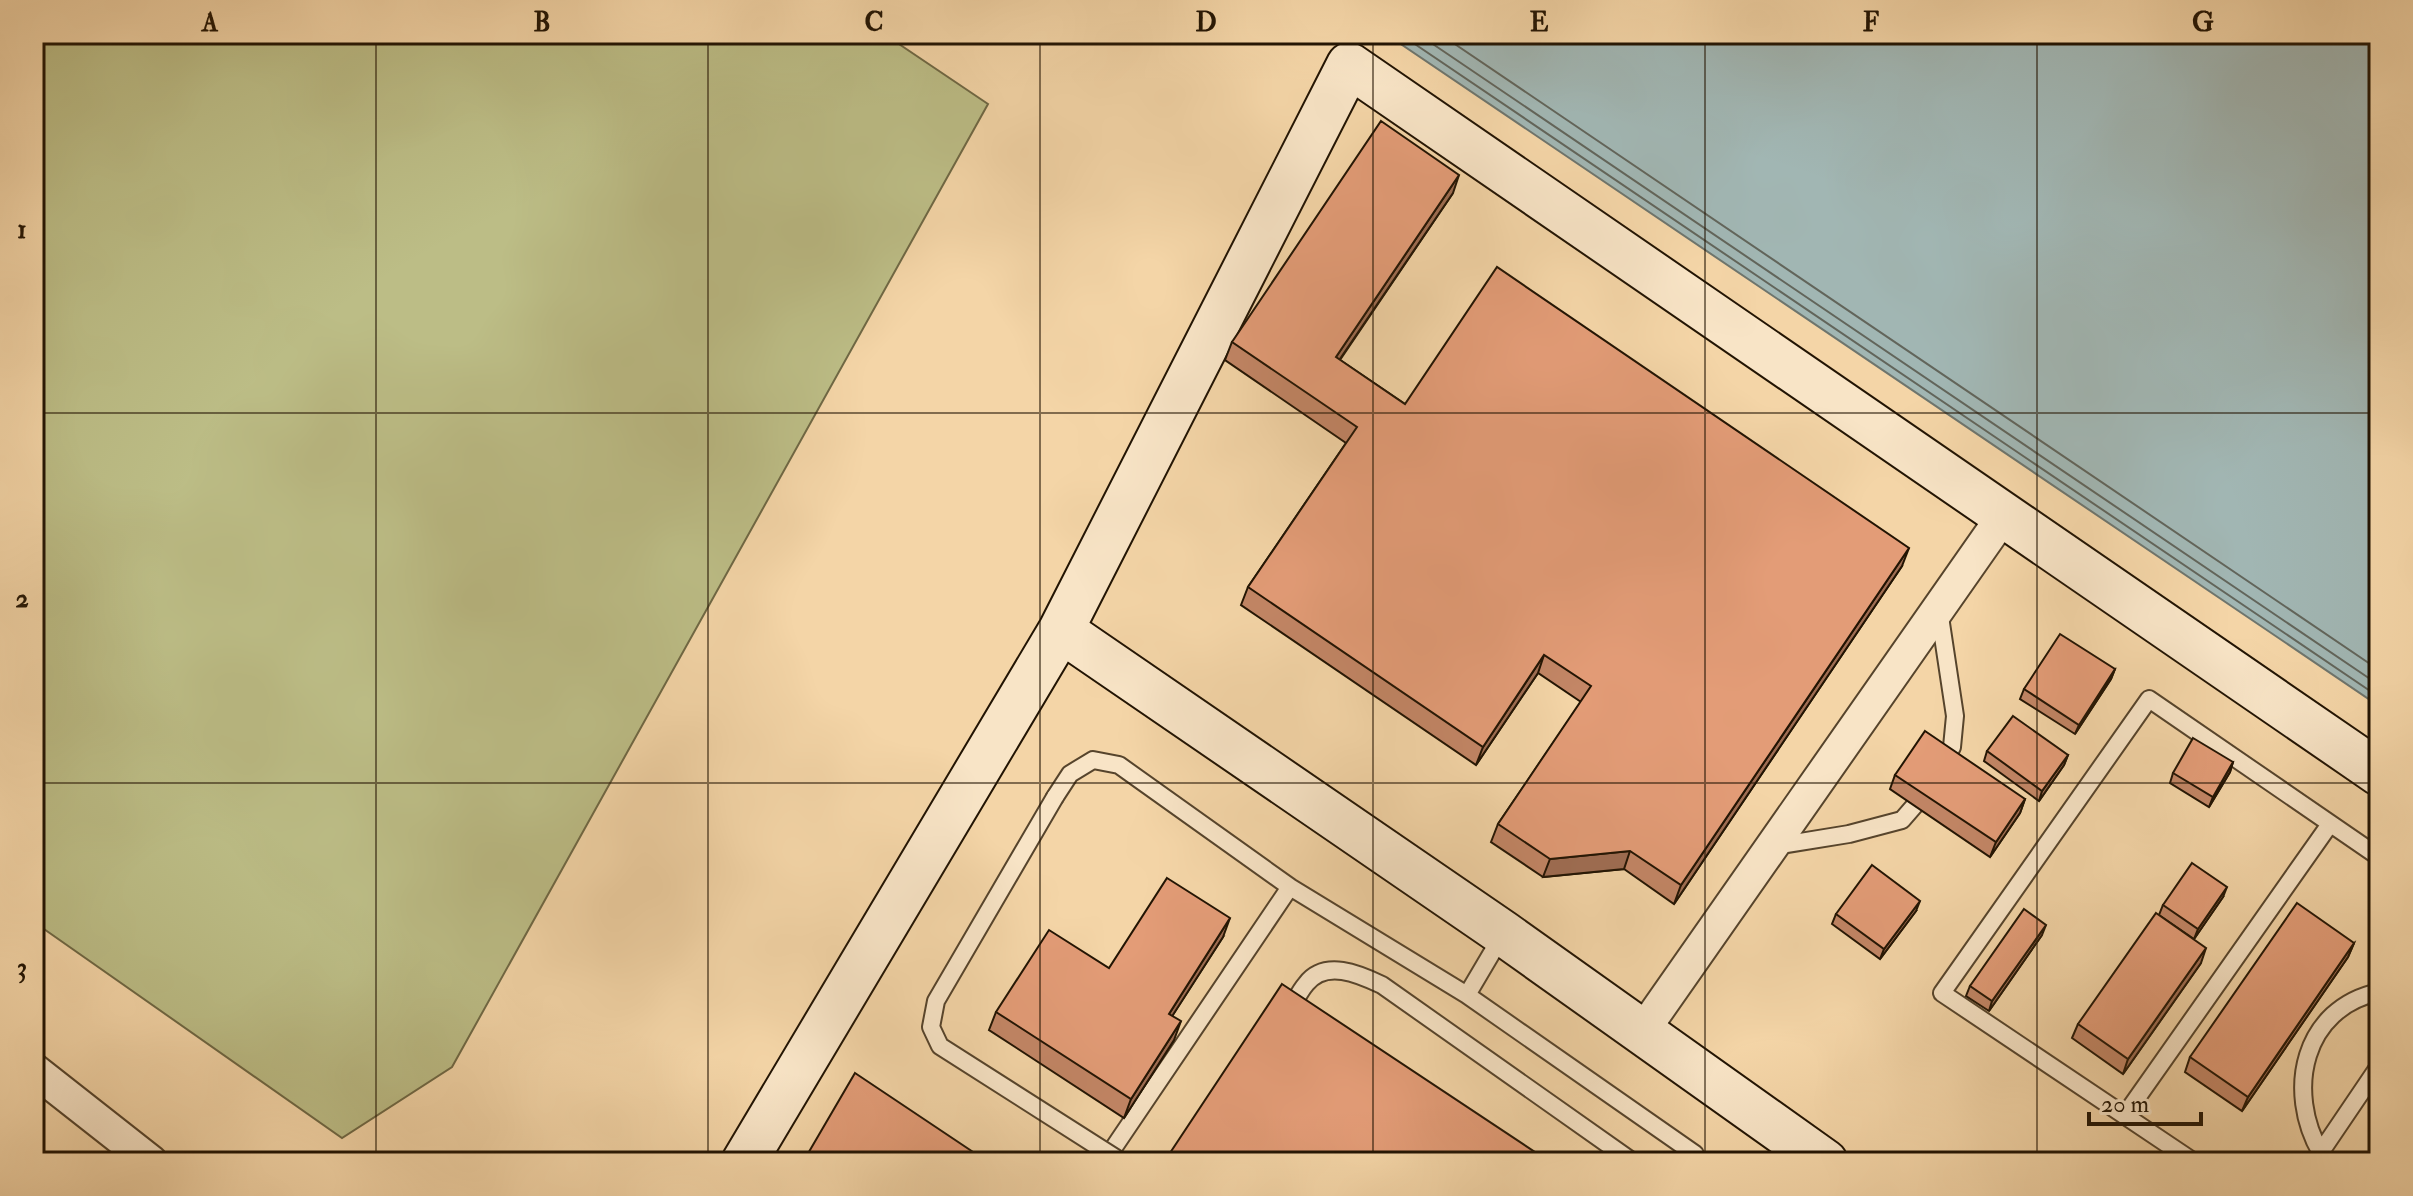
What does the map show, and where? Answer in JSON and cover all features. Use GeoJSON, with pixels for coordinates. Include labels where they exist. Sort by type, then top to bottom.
{"type":"FeatureCollection","features":[{"type":"Feature","properties":{"kind":"street"},"geometry":{"type":"LineString","coordinates":[[744,1162],[1061,630],[1349,65],[2379,773]]}},
{"type":"Feature","properties":{"kind":"street"},"geometry":{"type":"LineString","coordinates":[[1642,1032],[2004,515]]}},
{"type":"Feature","properties":{"kind":"street"},"geometry":{"type":"LineString","coordinates":[[1061,630],[1503,933],[1825,1162]]}},
{"type":"Feature","properties":{"kind":"street"},"geometry":{"type":"LineString","coordinates":[[34,1070],[151,1162]]}},
{"type":"Feature","properties":{"kind":"lane"},"geometry":{"type":"LineString","coordinates":[[1772,847],[1849,834],[1902,820],[1934,784],[1952,747],[1955,716],[1938,608]]}},
{"type":"Feature","properties":{"kind":"lane"},"geometry":{"type":"LineString","coordinates":[[2194,1162],[1942,993],[2149,699],[2379,857]]}},
{"type":"Feature","properties":{"kind":"lane"},"geometry":{"type":"LineString","coordinates":[[1122,1162],[940,1046],[931,1027],[936,1001],[1055,797],[1070,774],[1093,760],[1119,765],[1290,887],[1467,995],[1695,1154],[1690,1162]]}},
{"type":"Feature","properties":{"kind":"lane"},"geometry":{"type":"LineString","coordinates":[[2125,1115],[2330,824]]}},
{"type":"Feature","properties":{"kind":"lane"},"geometry":{"type":"LineString","coordinates":[[1104,1162],[1290,887]]}},
{"type":"Feature","properties":{"kind":"lane"},"geometry":{"type":"LineString","coordinates":[[1467,995],[1503,933]]}},
{"type":"Feature","properties":{"kind":"lane"},"geometry":{"type":"LineString","coordinates":[[1289,1011],[1308,981],[1331,970],[1359,973],[1382,985],[1633,1162]]}},
{"type":"Feature","properties":{"kind":"lane"},"geometry":{"type":"LineString","coordinates":[[2318,1157],[2304,1111],[2303,1074],[2314,1037],[2332,1014],[2364,995],[2379,992]]}},
{"type":"Feature","properties":{"kind":"lane"},"geometry":{"type":"LineString","coordinates":[[2318,1157],[2379,1066]]}},
{"type":"Feature","properties":{"kind":"green space"},"geometry":{"type":"Polygon","coordinates":[[[34,34],[884,34],[988,104],[452,1067],[342,1138],[34,922],[34,34]]]}},
{"type":"Feature","properties":{"kind":"water"},"geometry":{"type":"Polygon","coordinates":[[[1386,34],[2379,34],[2379,706],[1386,34]]]}},
{"type":"Feature","properties":{"kind":"building"},"geometry":{"type":"Polygon","coordinates":[[[1381,121],[1459,175],[1336,357],[1405,404],[1497,267],[1909,548],[1681,885],[1630,851],[1550,859],[1498,824],[1591,686],[1544,655],[1483,747],[1248,587],[1357,427],[1232,342],[1381,121]]]}},
{"type":"Feature","properties":{"kind":"building"},"geometry":{"type":"Polygon","coordinates":[[[2060,634],[2115,669],[2079,725],[2024,689],[2060,634]]]}},
{"type":"Feature","properties":{"kind":"building"},"geometry":{"type":"Polygon","coordinates":[[[2013,716],[2068,755],[2042,791],[1987,751],[2013,716]]]}},
{"type":"Feature","properties":{"kind":"building"},"geometry":{"type":"Polygon","coordinates":[[[1925,731],[2025,799],[1996,842],[1895,775],[1925,731]]]}},
{"type":"Feature","properties":{"kind":"building"},"geometry":{"type":"Polygon","coordinates":[[[2193,738],[2233,762],[2213,797],[2173,773],[2193,738]]]}},
{"type":"Feature","properties":{"kind":"building"},"geometry":{"type":"Polygon","coordinates":[[[2192,863],[2227,887],[2198,929],[2163,905],[2192,863]]]}},
{"type":"Feature","properties":{"kind":"building"},"geometry":{"type":"Polygon","coordinates":[[[1872,865],[1920,901],[1884,949],[1836,914],[1872,865]]]}},
{"type":"Feature","properties":{"kind":"building"},"geometry":{"type":"Polygon","coordinates":[[[1167,878],[1230,918],[1169,1014],[1181,1021],[1131,1099],[996,1012],[1049,930],[1109,968],[1167,878]]]}},
{"type":"Feature","properties":{"kind":"building"},"geometry":{"type":"Polygon","coordinates":[[[2297,903],[2354,943],[2248,1097],[2190,1057],[2297,903]]]}},
{"type":"Feature","properties":{"kind":"building"},"geometry":{"type":"Polygon","coordinates":[[[2024,909],[2046,925],[1992,1001],[1970,986],[2024,909]]]}},
{"type":"Feature","properties":{"kind":"building"},"geometry":{"type":"Polygon","coordinates":[[[2156,913],[2206,948],[2128,1059],[2078,1024],[2156,913]]]}},
{"type":"Feature","properties":{"kind":"building"},"geometry":{"type":"Polygon","coordinates":[[[1282,984],[1550,1162],[1164,1162],[1282,984]]]}},
{"type":"Feature","properties":{"kind":"building"},"geometry":{"type":"Polygon","coordinates":[[[855,1073],[988,1162],[803,1162],[855,1073]]]}}]}
